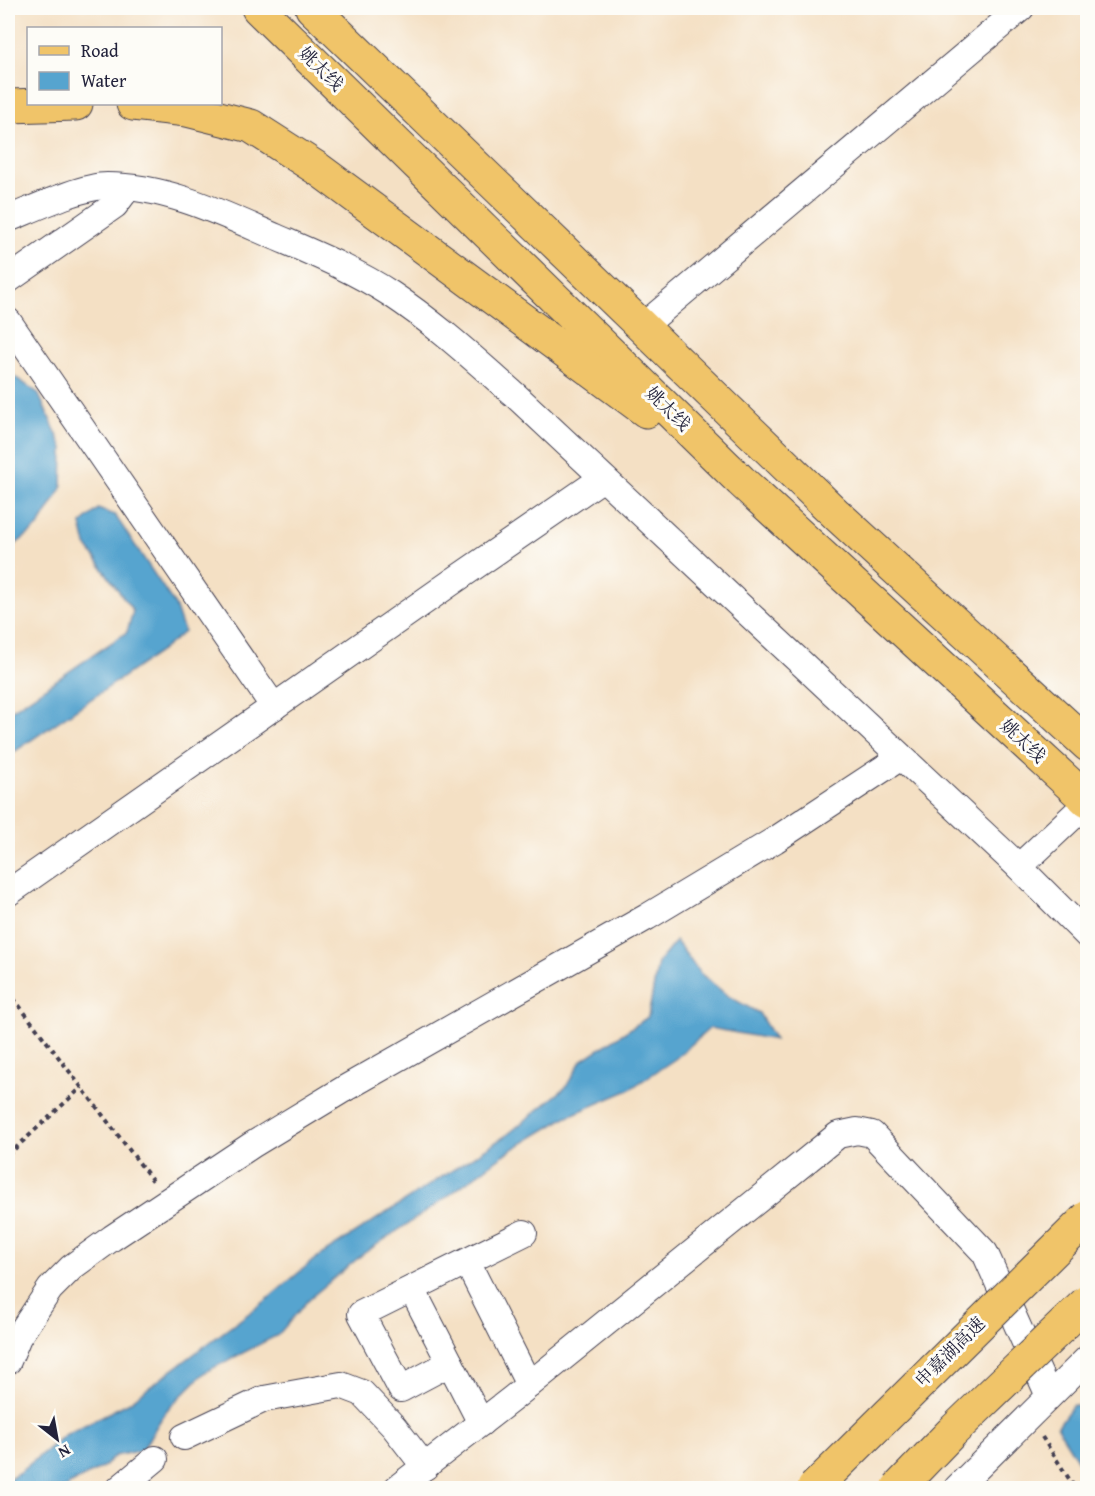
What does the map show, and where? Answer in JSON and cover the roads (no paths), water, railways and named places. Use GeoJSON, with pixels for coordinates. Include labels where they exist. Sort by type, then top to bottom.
{"type":"FeatureCollection","features":[{"type":"Feature","properties":{"kind":"main road","name":"姚太线"},"geometry":{"type":"LineString","coordinates":[[258,8],[741,481],[1088,801]]}},
{"type":"Feature","properties":{"kind":"main road"},"geometry":{"type":"LineString","coordinates":[[312,8],[836,514],[1088,745]]}},
{"type":"Feature","properties":{"kind":"main road"},"geometry":{"type":"LineString","coordinates":[[322,8],[392,85]]}},
{"type":"Feature","properties":{"kind":"main road"},"geometry":{"type":"LineString","coordinates":[[8,106],[42,105]]}},
{"type":"Feature","properties":{"kind":"main road"},"geometry":{"type":"LineString","coordinates":[[142,105],[187,110],[251,126],[318,170],[741,481]]}},
{"type":"Feature","properties":{"kind":"main road","name":"申嘉湖高速"},"geometry":{"type":"LineString","coordinates":[[814,1488],[1088,1217]]}},
{"type":"Feature","properties":{"kind":"main road"},"geometry":{"type":"LineString","coordinates":[[897,1488],[1088,1301]]}},
{"type":"Feature","properties":{"kind":"street"},"geometry":{"type":"LineString","coordinates":[[642,327],[1021,8]]}},
{"type":"Feature","properties":{"kind":"street"},"geometry":{"type":"LineString","coordinates":[[8,219],[67,196],[105,186],[148,191],[205,206],[319,255],[390,293],[449,338],[515,395],[1019,867],[1088,936]]}},
{"type":"Feature","properties":{"kind":"street"},"geometry":{"type":"LineString","coordinates":[[8,280],[115,205],[127,189]]}},
{"type":"Feature","properties":{"kind":"street"},"geometry":{"type":"LineString","coordinates":[[8,321],[274,706]]}},
{"type":"Feature","properties":{"kind":"street"},"geometry":{"type":"LineString","coordinates":[[8,893],[603,478]]}},
{"type":"Feature","properties":{"kind":"street"},"geometry":{"type":"LineString","coordinates":[[8,1362],[18,1337],[50,1289],[72,1267],[112,1238],[252,1145],[344,1089],[513,994],[775,840],[901,757]]}},
{"type":"Feature","properties":{"kind":"street"},"geometry":{"type":"LineString","coordinates":[[1019,867],[1088,801]]}},
{"type":"Feature","properties":{"kind":"street"},"geometry":{"type":"LineString","coordinates":[[397,1488],[529,1385],[838,1135],[857,1131],[872,1134],[986,1253],[1049,1396]]}},
{"type":"Feature","properties":{"kind":"street"},"geometry":{"type":"LineString","coordinates":[[450,1363],[400,1389],[361,1314],[524,1233]]}},
{"type":"Feature","properties":{"kind":"street"},"geometry":{"type":"LineString","coordinates":[[466,1262],[529,1385]]}},
{"type":"Feature","properties":{"kind":"street"},"geometry":{"type":"LineString","coordinates":[[412,1289],[481,1423]]}},
{"type":"Feature","properties":{"kind":"street"},"geometry":{"type":"LineString","coordinates":[[957,1488],[1088,1358]]}},
{"type":"Feature","properties":{"kind":"street"},"geometry":{"type":"LineString","coordinates":[[184,1437],[264,1399],[340,1385],[362,1393],[394,1427],[425,1467]]}},
{"type":"Feature","properties":{"kind":"street"},"geometry":{"type":"LineString","coordinates":[[120,1488],[155,1459]]}},
{"type":"Feature","properties":{"kind":"water"},"geometry":{"type":"Polygon","coordinates":[[[8,372],[38,393],[63,448],[62,488],[38,527],[8,550],[8,372]]]}},
{"type":"Feature","properties":{"kind":"water"},"geometry":{"type":"Polygon","coordinates":[[[98,509],[115,515],[175,605],[184,632],[161,651],[8,756],[8,713],[127,632],[133,611],[86,545],[81,524],[98,509]]]}},
{"type":"Feature","properties":{"kind":"water"},"geometry":{"type":"Polygon","coordinates":[[[676,941],[700,973],[728,996],[759,1013],[775,1040],[710,1028],[675,1059],[627,1091],[566,1117],[503,1155],[440,1202],[363,1254],[309,1299],[278,1335],[205,1372],[166,1411],[142,1450],[115,1456],[102,1468],[70,1484],[67,1488],[8,1488],[8,1479],[65,1435],[128,1403],[264,1302],[316,1258],[507,1135],[566,1087],[581,1061],[648,1017],[658,963],[676,941]]]}},
{"type":"Feature","properties":{"kind":"water"},"geometry":{"type":"Polygon","coordinates":[[[1073,1405],[1087,1406],[1087,1475],[1057,1427],[1073,1405]]]}}]}
